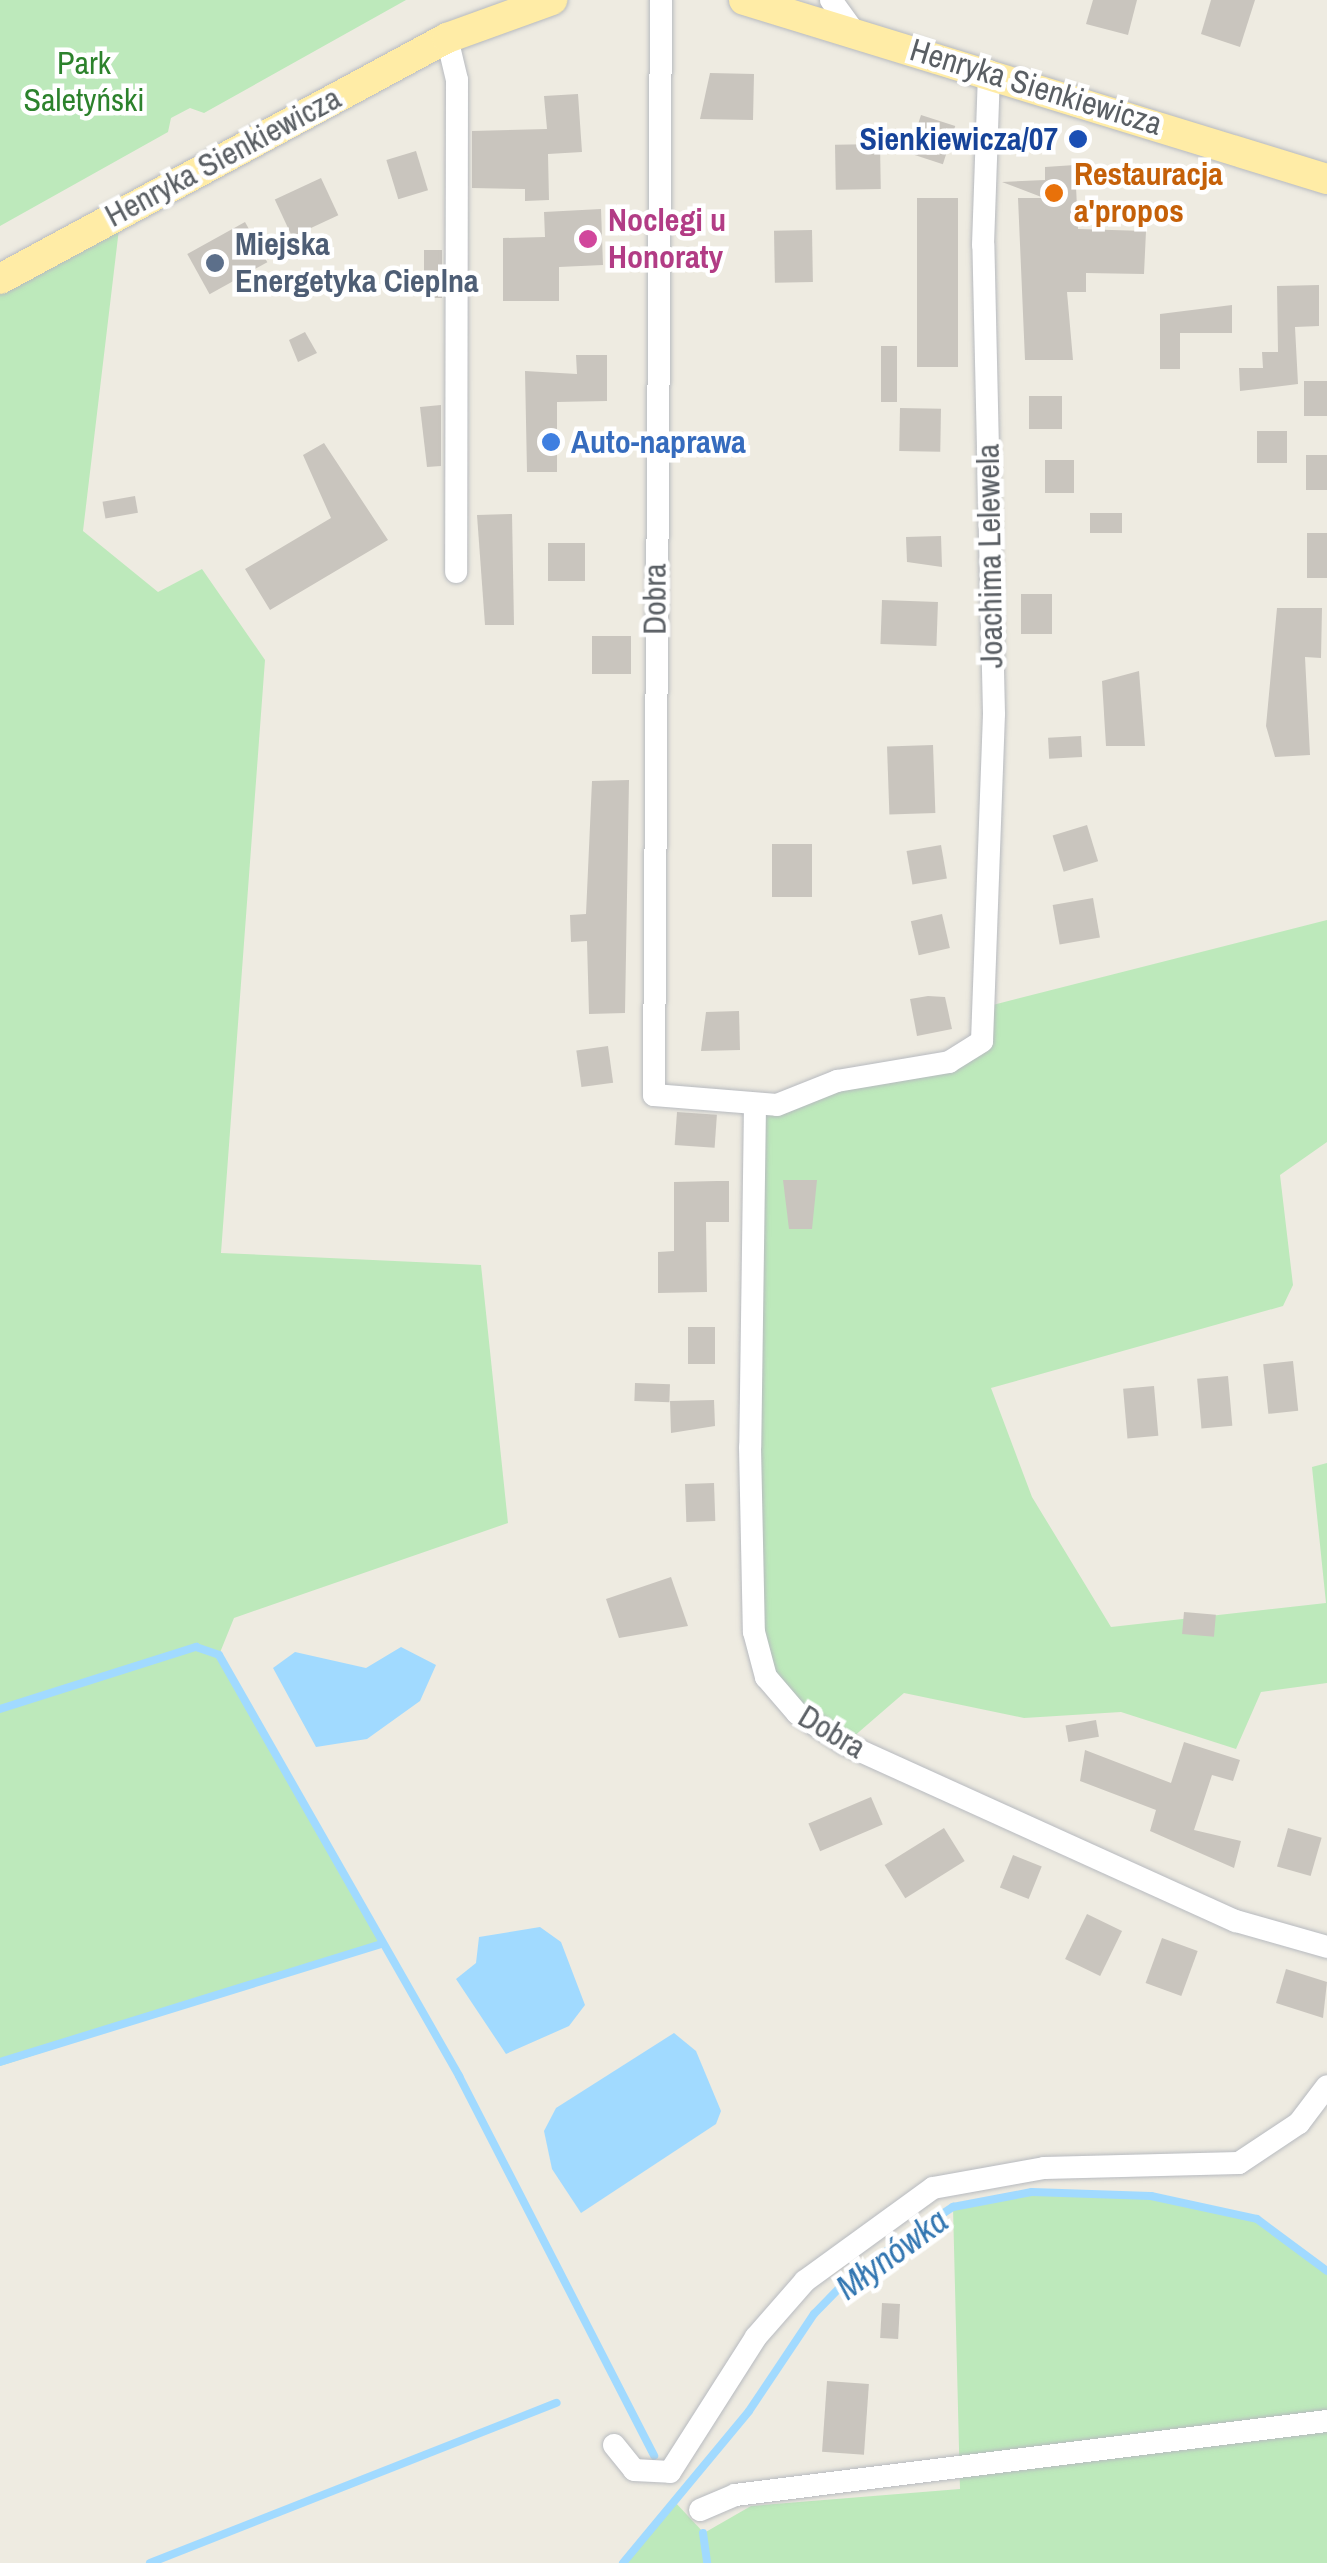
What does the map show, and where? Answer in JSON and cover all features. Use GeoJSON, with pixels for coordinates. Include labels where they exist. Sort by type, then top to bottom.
{"type":"FeatureCollection","features":[{"type":"Feature","properties":{"kind":"main road","name":"Henryka Sienkiewicza"},"geometry":{"type":"LineString","coordinates":[[0,279],[447,38],[552,0]]}},
{"type":"Feature","properties":{"kind":"main road","name":"Henryka Sienkiewicza"},"geometry":{"type":"LineString","coordinates":[[744,0],[794,7],[852,29],[1327,180]]}},
{"type":"Feature","properties":{"kind":"street","name":"Dobra"},"geometry":{"type":"LineString","coordinates":[[662,0],[654,1095],[755,1104],[949,1062],[982,1041]]}},
{"type":"Feature","properties":{"kind":"street"},"geometry":{"type":"LineString","coordinates":[[831,0],[852,29]]}},
{"type":"Feature","properties":{"kind":"street"},"geometry":{"type":"LineString","coordinates":[[447,38],[457,80],[456,572]]}},
{"type":"Feature","properties":{"kind":"street","name":"Joachima Lelewela"},"geometry":{"type":"LineString","coordinates":[[982,1041],[994,714],[983,245],[989,71]]}},
{"type":"Feature","properties":{"kind":"street","name":"Dobra"},"geometry":{"type":"LineString","coordinates":[[755,1104],[750,1448],[754,1632],[766,1676],[797,1714],[845,1744],[1236,1921],[1327,1947]]}},
{"type":"Feature","properties":{"kind":"street"},"geometry":{"type":"LineString","coordinates":[[614,2445],[634,2470],[670,2472],[756,2338],[805,2281],[933,2188],[1044,2168],[1239,2163],[1299,2123],[1327,2086]]}},
{"type":"Feature","properties":{"kind":"street"},"geometry":{"type":"LineString","coordinates":[[700,2510],[734,2495],[1327,2421]]}},
{"type":"Feature","properties":{"kind":"green space","name":"Park Saletyński"},"geometry":{"type":"Polygon","coordinates":[[[0,0],[406,0],[204,113],[190,108],[171,118],[168,132],[0,226],[0,0]]]}},
{"type":"Feature","properties":{"kind":"green space"},"geometry":{"type":"Polygon","coordinates":[[[121,212],[83,531],[158,592],[202,569],[265,660],[221,1253],[481,1265],[508,1523],[234,1618],[219,1655],[382,1944],[0,2066],[0,279],[121,212]]]}},
{"type":"Feature","properties":{"kind":"green space"},"geometry":{"type":"Polygon","coordinates":[[[1327,920],[1327,1142],[1280,1175],[1293,1285],[1283,1306],[991,1388],[1032,1497],[1111,1627],[1326,1603],[1312,1467],[1327,1463],[1327,1683],[1261,1692],[1236,1749],[1121,1712],[1024,1718],[904,1693],[845,1744],[819,1729],[757,1653],[755,1105],[971,1055],[985,1007],[1327,920]]]}},
{"type":"Feature","properties":{"kind":"green space"},"geometry":{"type":"Polygon","coordinates":[[[1032,2192],[1151,2196],[1257,2219],[1327,2271],[1327,2563],[623,2563],[674,2501],[704,2533],[751,2506],[960,2489],[953,2207],[1032,2192]]]}},
{"type":"Feature","properties":{"kind":"water"},"geometry":{"type":"Polygon","coordinates":[[[401,1647],[436,1665],[420,1701],[367,1739],[316,1747],[273,1668],[295,1652],[366,1668],[401,1647]]]}},
{"type":"Feature","properties":{"kind":"water"},"geometry":{"type":"Polygon","coordinates":[[[540,1927],[561,1942],[585,2005],[569,2026],[506,2054],[456,1979],[476,1963],[479,1937],[540,1927]]]}},
{"type":"Feature","properties":{"kind":"water"},"geometry":{"type":"Polygon","coordinates":[[[674,2033],[696,2051],[721,2111],[716,2124],[581,2213],[552,2169],[544,2131],[556,2108],[674,2033]]]}},
{"type":"Feature","properties":{"kind":"building"},"geometry":{"type":"Polygon","coordinates":[[[1093,0],[1137,0],[1128,35],[1086,24],[1093,0]]]}},
{"type":"Feature","properties":{"kind":"building"},"geometry":{"type":"Polygon","coordinates":[[[1211,0],[1255,0],[1240,47],[1201,34],[1211,0]]]}},
{"type":"Feature","properties":{"kind":"building"},"geometry":{"type":"Polygon","coordinates":[[[710,73],[754,74],[753,120],[700,119],[710,73]]]}},
{"type":"Feature","properties":{"kind":"building"},"geometry":{"type":"Polygon","coordinates":[[[578,94],[582,152],[548,154],[549,200],[525,201],[525,189],[472,188],[472,131],[547,129],[544,96],[578,94]]]}},
{"type":"Feature","properties":{"kind":"building"},"geometry":{"type":"Polygon","coordinates":[[[921,115],[955,126],[943,164],[909,153],[921,115]]]}},
{"type":"Feature","properties":{"kind":"building"},"geometry":{"type":"Polygon","coordinates":[[[880,144],[881,189],[836,190],[835,145],[880,144]]]}},
{"type":"Feature","properties":{"kind":"building"},"geometry":{"type":"Polygon","coordinates":[[[416,151],[428,190],[398,199],[386,160],[416,151]]]}},
{"type":"Feature","properties":{"kind":"building"},"geometry":{"type":"Polygon","coordinates":[[[1075,165],[1078,229],[1146,231],[1144,274],[1086,273],[1086,292],[1067,292],[1073,360],[1025,360],[1018,198],[1044,198],[1002,182],[1045,180],[1045,167],[1075,165]]]}},
{"type":"Feature","properties":{"kind":"building"},"geometry":{"type":"Polygon","coordinates":[[[321,178],[338,215],[292,237],[275,200],[321,178]]]}},
{"type":"Feature","properties":{"kind":"building"},"geometry":{"type":"Polygon","coordinates":[[[917,198],[958,198],[958,367],[917,367],[917,198]]]}},
{"type":"Feature","properties":{"kind":"building"},"geometry":{"type":"Polygon","coordinates":[[[601,209],[603,265],[559,267],[559,301],[503,301],[503,238],[545,237],[544,212],[601,209]]]}},
{"type":"Feature","properties":{"kind":"building"},"geometry":{"type":"Polygon","coordinates":[[[245,222],[267,262],[210,294],[187,254],[245,222]]]}},
{"type":"Feature","properties":{"kind":"building"},"geometry":{"type":"Polygon","coordinates":[[[812,230],[813,282],[775,283],[774,231],[812,230]]]}},
{"type":"Feature","properties":{"kind":"building"},"geometry":{"type":"Polygon","coordinates":[[[424,250],[442,250],[442,298],[424,298],[424,250]]]}},
{"type":"Feature","properties":{"kind":"building"},"geometry":{"type":"Polygon","coordinates":[[[1319,285],[1319,326],[1295,327],[1298,384],[1240,391],[1239,368],[1263,368],[1262,352],[1278,352],[1277,286],[1319,285]]]}},
{"type":"Feature","properties":{"kind":"building"},"geometry":{"type":"Polygon","coordinates":[[[1232,305],[1232,333],[1180,333],[1180,369],[1160,369],[1160,314],[1232,305]]]}},
{"type":"Feature","properties":{"kind":"building"},"geometry":{"type":"Polygon","coordinates":[[[305,332],[317,353],[298,362],[289,340],[305,332]]]}},
{"type":"Feature","properties":{"kind":"building"},"geometry":{"type":"Polygon","coordinates":[[[881,346],[897,346],[897,402],[881,402],[881,346]]]}},
{"type":"Feature","properties":{"kind":"building"},"geometry":{"type":"Polygon","coordinates":[[[576,355],[607,355],[607,401],[557,402],[557,472],[527,472],[525,371],[577,374],[576,355]]]}},
{"type":"Feature","properties":{"kind":"building"},"geometry":{"type":"Polygon","coordinates":[[[1304,381],[1327,381],[1327,416],[1304,416],[1304,381]]]}},
{"type":"Feature","properties":{"kind":"building"},"geometry":{"type":"Polygon","coordinates":[[[1029,396],[1062,396],[1062,429],[1029,429],[1029,396]]]}},
{"type":"Feature","properties":{"kind":"building"},"geometry":{"type":"Polygon","coordinates":[[[441,405],[441,466],[427,467],[420,407],[441,405]]]}},
{"type":"Feature","properties":{"kind":"building"},"geometry":{"type":"Polygon","coordinates":[[[900,408],[941,409],[940,452],[899,451],[900,408]]]}},
{"type":"Feature","properties":{"kind":"building"},"geometry":{"type":"Polygon","coordinates":[[[1257,431],[1287,431],[1287,463],[1257,463],[1257,431]]]}},
{"type":"Feature","properties":{"kind":"building"},"geometry":{"type":"Polygon","coordinates":[[[324,443],[388,540],[270,610],[245,569],[331,518],[303,455],[324,443]]]}},
{"type":"Feature","properties":{"kind":"building"},"geometry":{"type":"Polygon","coordinates":[[[1306,455],[1327,455],[1327,490],[1306,490],[1306,455]]]}},
{"type":"Feature","properties":{"kind":"building"},"geometry":{"type":"Polygon","coordinates":[[[1045,460],[1074,460],[1074,493],[1045,493],[1045,460]]]}},
{"type":"Feature","properties":{"kind":"building"},"geometry":{"type":"Polygon","coordinates":[[[135,496],[138,513],[105,518],[103,502],[135,496]]]}},
{"type":"Feature","properties":{"kind":"building"},"geometry":{"type":"Polygon","coordinates":[[[1090,513],[1122,513],[1122,533],[1090,533],[1090,513]]]}},
{"type":"Feature","properties":{"kind":"building"},"geometry":{"type":"Polygon","coordinates":[[[512,514],[514,625],[485,625],[477,515],[512,514]]]}},
{"type":"Feature","properties":{"kind":"building"},"geometry":{"type":"Polygon","coordinates":[[[1307,533],[1327,533],[1327,578],[1307,578],[1307,533]]]}},
{"type":"Feature","properties":{"kind":"building"},"geometry":{"type":"Polygon","coordinates":[[[941,536],[942,567],[907,562],[906,537],[941,536]]]}},
{"type":"Feature","properties":{"kind":"building"},"geometry":{"type":"Polygon","coordinates":[[[548,543],[585,543],[585,581],[548,581],[548,543]]]}},
{"type":"Feature","properties":{"kind":"building"},"geometry":{"type":"Polygon","coordinates":[[[1021,594],[1052,594],[1052,634],[1021,634],[1021,594]]]}},
{"type":"Feature","properties":{"kind":"building"},"geometry":{"type":"Polygon","coordinates":[[[882,600],[938,602],[936,646],[880,644],[882,600]]]}},
{"type":"Feature","properties":{"kind":"building"},"geometry":{"type":"Polygon","coordinates":[[[1277,608],[1322,608],[1321,658],[1305,657],[1310,755],[1275,757],[1266,726],[1277,608]]]}},
{"type":"Feature","properties":{"kind":"building"},"geometry":{"type":"Polygon","coordinates":[[[592,636],[631,636],[631,674],[592,674],[592,636]]]}},
{"type":"Feature","properties":{"kind":"building"},"geometry":{"type":"Polygon","coordinates":[[[1139,671],[1145,746],[1106,746],[1102,681],[1139,671]]]}},
{"type":"Feature","properties":{"kind":"building"},"geometry":{"type":"Polygon","coordinates":[[[1081,736],[1082,757],[1049,759],[1048,738],[1081,736]]]}},
{"type":"Feature","properties":{"kind":"building"},"geometry":{"type":"Polygon","coordinates":[[[933,745],[935,813],[889,815],[887,747],[933,745]]]}},
{"type":"Feature","properties":{"kind":"building"},"geometry":{"type":"Polygon","coordinates":[[[629,780],[625,1013],[589,1014],[587,941],[571,942],[570,915],[586,914],[592,781],[629,780]]]}},
{"type":"Feature","properties":{"kind":"building"},"geometry":{"type":"Polygon","coordinates":[[[1087,825],[1098,861],[1064,872],[1053,836],[1087,825]]]}},
{"type":"Feature","properties":{"kind":"building"},"geometry":{"type":"Polygon","coordinates":[[[772,844],[812,844],[812,897],[772,897],[772,844]]]}},
{"type":"Feature","properties":{"kind":"building"},"geometry":{"type":"Polygon","coordinates":[[[941,845],[947,878],[912,885],[907,851],[941,845]]]}},
{"type":"Feature","properties":{"kind":"building"},"geometry":{"type":"Polygon","coordinates":[[[1093,898],[1100,937],[1060,945],[1053,905],[1093,898]]]}},
{"type":"Feature","properties":{"kind":"building"},"geometry":{"type":"Polygon","coordinates":[[[942,914],[950,948],[919,955],[911,921],[942,914]]]}},
{"type":"Feature","properties":{"kind":"building"},"geometry":{"type":"Polygon","coordinates":[[[945,997],[952,1029],[917,1036],[910,999],[945,997]]]}},
{"type":"Feature","properties":{"kind":"building"},"geometry":{"type":"Polygon","coordinates":[[[739,1011],[740,1050],[701,1051],[706,1012],[739,1011]]]}},
{"type":"Feature","properties":{"kind":"building"},"geometry":{"type":"Polygon","coordinates":[[[608,1046],[613,1083],[581,1087],[576,1050],[608,1046]]]}},
{"type":"Feature","properties":{"kind":"building"},"geometry":{"type":"Polygon","coordinates":[[[677,1112],[717,1115],[715,1148],[675,1145],[677,1112]]]}},
{"type":"Feature","properties":{"kind":"building"},"geometry":{"type":"Polygon","coordinates":[[[783,1180],[817,1180],[812,1229],[789,1229],[783,1180]]]}},
{"type":"Feature","properties":{"kind":"building"},"geometry":{"type":"Polygon","coordinates":[[[729,1181],[729,1222],[706,1222],[707,1292],[658,1293],[658,1252],[674,1251],[674,1182],[729,1181]]]}},
{"type":"Feature","properties":{"kind":"building"},"geometry":{"type":"Polygon","coordinates":[[[688,1327],[715,1327],[715,1364],[688,1364],[688,1327]]]}},
{"type":"Feature","properties":{"kind":"building"},"geometry":{"type":"Polygon","coordinates":[[[1293,1361],[1298,1411],[1268,1414],[1263,1364],[1293,1361]]]}},
{"type":"Feature","properties":{"kind":"building"},"geometry":{"type":"Polygon","coordinates":[[[1228,1376],[1232,1426],[1201,1429],[1197,1379],[1228,1376]]]}},
{"type":"Feature","properties":{"kind":"building"},"geometry":{"type":"Polygon","coordinates":[[[635,1383],[670,1384],[669,1402],[634,1401],[635,1383]]]}},
{"type":"Feature","properties":{"kind":"building"},"geometry":{"type":"Polygon","coordinates":[[[1154,1386],[1158,1436],[1127,1439],[1123,1389],[1154,1386]]]}},
{"type":"Feature","properties":{"kind":"building"},"geometry":{"type":"Polygon","coordinates":[[[714,1400],[715,1426],[671,1433],[670,1401],[714,1400]]]}},
{"type":"Feature","properties":{"kind":"building"},"geometry":{"type":"Polygon","coordinates":[[[714,1483],[715,1521],[686,1522],[685,1484],[714,1483]]]}},
{"type":"Feature","properties":{"kind":"building"},"geometry":{"type":"Polygon","coordinates":[[[671,1577],[688,1626],[619,1638],[606,1599],[671,1577]]]}},
{"type":"Feature","properties":{"kind":"building"},"geometry":{"type":"Polygon","coordinates":[[[1184,1612],[1216,1615],[1214,1637],[1182,1634],[1184,1612]]]}},
{"type":"Feature","properties":{"kind":"building"},"geometry":{"type":"Polygon","coordinates":[[[1096,1720],[1099,1737],[1068,1742],[1065,1725],[1096,1720]]]}},
{"type":"Feature","properties":{"kind":"building"},"geometry":{"type":"Polygon","coordinates":[[[1184,1742],[1240,1760],[1233,1781],[1212,1775],[1194,1830],[1241,1841],[1234,1868],[1150,1831],[1156,1810],[1080,1781],[1085,1750],[1171,1783],[1184,1742]]]}},
{"type":"Feature","properties":{"kind":"building"},"geometry":{"type":"Polygon","coordinates":[[[871,1797],[883,1825],[820,1851],[808,1824],[871,1797]]]}},
{"type":"Feature","properties":{"kind":"building"},"geometry":{"type":"Polygon","coordinates":[[[944,1828],[965,1861],[905,1898],[885,1865],[944,1828]]]}},
{"type":"Feature","properties":{"kind":"building"},"geometry":{"type":"Polygon","coordinates":[[[1288,1828],[1322,1838],[1311,1876],[1277,1866],[1288,1828]]]}},
{"type":"Feature","properties":{"kind":"building"},"geometry":{"type":"Polygon","coordinates":[[[1013,1855],[1042,1867],[1029,1899],[1000,1887],[1013,1855]]]}},
{"type":"Feature","properties":{"kind":"building"},"geometry":{"type":"Polygon","coordinates":[[[1087,1914],[1122,1931],[1100,1976],[1065,1959],[1087,1914]]]}},
{"type":"Feature","properties":{"kind":"building"},"geometry":{"type":"Polygon","coordinates":[[[1162,1938],[1198,1951],[1181,1996],[1146,1983],[1162,1938]]]}},
{"type":"Feature","properties":{"kind":"building"},"geometry":{"type":"Polygon","coordinates":[[[1286,1969],[1327,1982],[1323,2018],[1276,2003],[1286,1969]]]}},
{"type":"Feature","properties":{"kind":"building"},"geometry":{"type":"Polygon","coordinates":[[[882,2303],[900,2304],[898,2339],[880,2338],[882,2303]]]}},
{"type":"Feature","properties":{"kind":"building"},"geometry":{"type":"Polygon","coordinates":[[[827,2381],[869,2384],[864,2455],[822,2452],[827,2381]]]}},
{"type":"Feature","properties":{"kind":"waterway"},"geometry":{"type":"LineString","coordinates":[[0,1709],[196,1647],[219,1655],[459,2076],[654,2456]]}},
{"type":"Feature","properties":{"kind":"waterway"},"geometry":{"type":"LineString","coordinates":[[0,2062],[382,1944]]}},
{"type":"Feature","properties":{"kind":"waterway","name":"Młynówka"},"geometry":{"type":"LineString","coordinates":[[623,2563],[749,2411],[814,2314],[855,2272],[953,2207],[1032,2192],[1151,2196],[1257,2219],[1327,2271]]}},
{"type":"Feature","properties":{"kind":"waterway"},"geometry":{"type":"LineString","coordinates":[[150,2563],[557,2403]]}},
{"type":"Feature","properties":{"kind":"waterway"},"geometry":{"type":"LineString","coordinates":[[703,2533],[707,2563]]}},
{"type":"Feature","properties":{"kind":"place","name":"Sienkiewicza/07"},"geometry":{"type":"Point","coordinates":[1078,139]}},
{"type":"Feature","properties":{"kind":"place","name":"Restauracja a'propos"},"geometry":{"type":"Point","coordinates":[1054,193]}},
{"type":"Feature","properties":{"kind":"place","name":"Noclegi u Honoraty"},"geometry":{"type":"Point","coordinates":[588,239]}},
{"type":"Feature","properties":{"kind":"place","name":"Miejska Energetyka Cieplna"},"geometry":{"type":"Point","coordinates":[215,263]}},
{"type":"Feature","properties":{"kind":"place","name":"Auto-naprawa"},"geometry":{"type":"Point","coordinates":[551,442]}}]}
